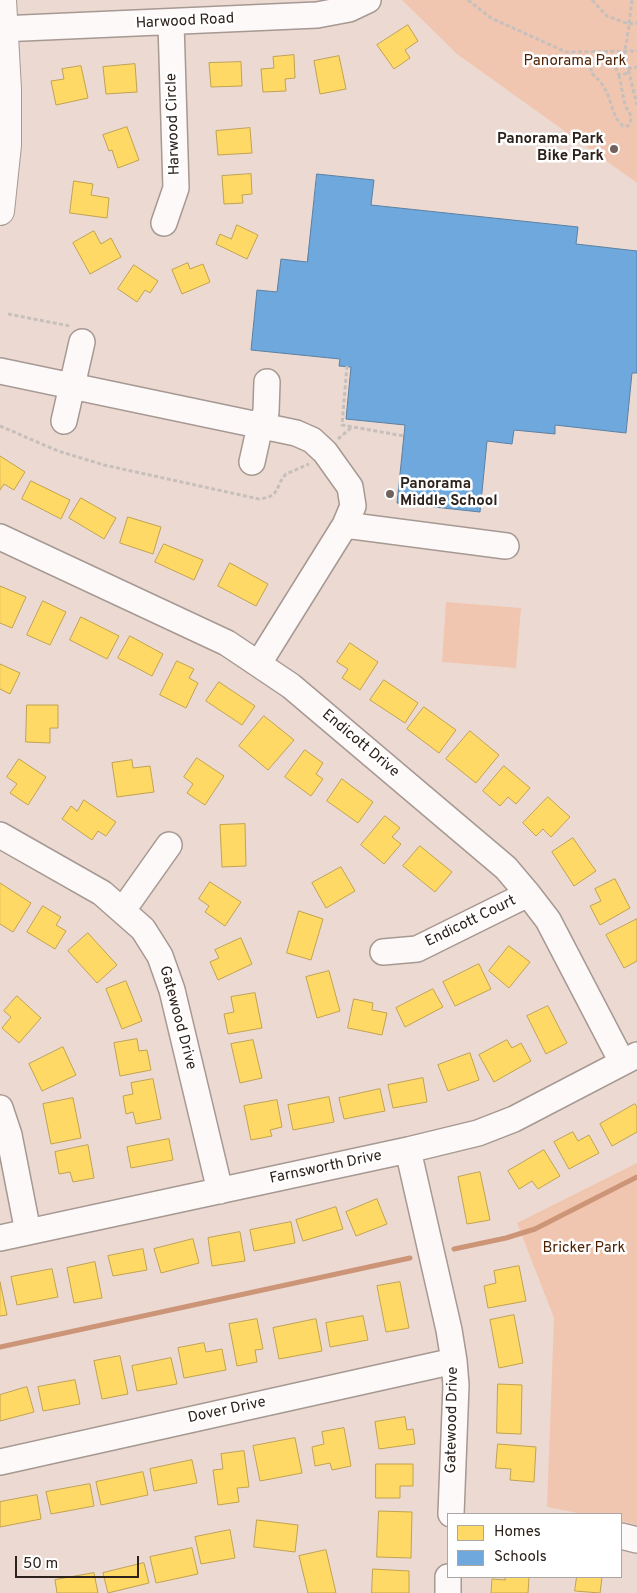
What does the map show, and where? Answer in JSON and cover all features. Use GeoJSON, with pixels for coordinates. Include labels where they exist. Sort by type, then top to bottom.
{"type":"FeatureCollection","features":[{"type":"Feature","properties":{"kind":"main road"},"geometry":{"type":"LineString","coordinates":[[0,211],[6,145],[7,89],[2,29],[2,0]]}},
{"type":"Feature","properties":{"kind":"street","name":"Harwood Road"},"geometry":{"type":"LineString","coordinates":[[2,29],[171,23],[317,15],[349,9],[368,0]]}},
{"type":"Feature","properties":{"kind":"street","name":"Harwood Circle"},"geometry":{"type":"LineString","coordinates":[[164,223],[176,188],[171,23]]}},
{"type":"Feature","properties":{"kind":"street"},"geometry":{"type":"LineString","coordinates":[[64,421],[79,335]]}},
{"type":"Feature","properties":{"kind":"street"},"geometry":{"type":"LineString","coordinates":[[0,371],[296,433],[330,447],[350,487],[353,506],[346,525],[259,663]]}},
{"type":"Feature","properties":{"kind":"street"},"geometry":{"type":"LineString","coordinates":[[252,462],[260,426],[266,412],[267,382]]}},
{"type":"Feature","properties":{"kind":"street"},"geometry":{"type":"LineString","coordinates":[[346,525],[506,546]]}},
{"type":"Feature","properties":{"kind":"street","name":"Endicott Drive"},"geometry":{"type":"LineString","coordinates":[[0,537],[228,642],[291,686],[506,868],[552,927],[629,1059]]}},
{"type":"Feature","properties":{"kind":"street","name":"Gatewood Drive"},"geometry":{"type":"LineString","coordinates":[[0,835],[102,892],[143,929],[160,956],[172,990],[220,1191]]}},
{"type":"Feature","properties":{"kind":"street"},"geometry":{"type":"LineString","coordinates":[[123,910],[169,845]]}},
{"type":"Feature","properties":{"kind":"street","name":"Endicott Court"},"geometry":{"type":"LineString","coordinates":[[383,952],[417,949],[528,894]]}},
{"type":"Feature","properties":{"kind":"street","name":"Farnsworth Drive"},"geometry":{"type":"LineString","coordinates":[[0,1238],[408,1150],[478,1133],[514,1119],[629,1059]]}},
{"type":"Feature","properties":{"kind":"street"},"geometry":{"type":"LineString","coordinates":[[0,1108],[9,1135],[28,1232]]}},
{"type":"Feature","properties":{"kind":"street","name":"Gatewood Drive"},"geometry":{"type":"LineString","coordinates":[[408,1150],[449,1330],[454,1361],[456,1385],[451,1513]]}},
{"type":"Feature","properties":{"kind":"street","name":"Dover Drive"},"geometry":{"type":"LineString","coordinates":[[0,1462],[454,1361]]}},
{"type":"Feature","properties":{"kind":"street"},"geometry":{"type":"LineString","coordinates":[[622,1536],[637,1540]]}},
{"type":"Feature","properties":{"kind":"street"},"geometry":{"type":"LineString","coordinates":[[448,1578],[448,1593]]}},
{"type":"Feature","properties":{"kind":"path"},"geometry":{"type":"LineString","coordinates":[[468,0],[491,18],[566,52],[637,51]]}},
{"type":"Feature","properties":{"kind":"path"},"geometry":{"type":"LineString","coordinates":[[592,0],[606,16],[629,24],[637,23]]}},
{"type":"Feature","properties":{"kind":"path"},"geometry":{"type":"LineString","coordinates":[[632,0],[624,52],[637,106]]}},
{"type":"Feature","properties":{"kind":"path"},"geometry":{"type":"LineString","coordinates":[[605,62],[615,67],[619,75],[630,114],[631,120],[628,126],[623,126],[617,122],[605,89],[591,73],[591,64],[605,62]]}},
{"type":"Feature","properties":{"kind":"path"},"geometry":{"type":"LineString","coordinates":[[628,69],[637,67]]}},
{"type":"Feature","properties":{"kind":"path"},"geometry":{"type":"LineString","coordinates":[[619,75],[629,73]]}},
{"type":"Feature","properties":{"kind":"path"},"geometry":{"type":"LineString","coordinates":[[8,314],[79,335]]}},
{"type":"Feature","properties":{"kind":"path"},"geometry":{"type":"LineString","coordinates":[[347,366],[342,425],[404,436]]}},
{"type":"Feature","properties":{"kind":"path"},"geometry":{"type":"LineString","coordinates":[[0,426],[58,451],[104,465],[259,499],[272,496],[286,474],[308,465],[352,427]]}},
{"type":"Feature","properties":{"kind":"green space","name":"Panorama Park"},"geometry":{"type":"Polygon","coordinates":[[[402,0],[637,0],[637,183],[457,54],[402,0]]]}},
{"type":"Feature","properties":{"kind":"green space"},"geometry":{"type":"Polygon","coordinates":[[[446,602],[521,608],[516,668],[442,662],[446,602]]]}},
{"type":"Feature","properties":{"kind":"green space","name":"Bricker Park"},"geometry":{"type":"Polygon","coordinates":[[[637,1163],[637,1525],[622,1521],[622,1513],[578,1513],[547,1507],[554,1318],[517,1223],[637,1163]]]}},
{"type":"Feature","properties":{"kind":"building: Homes"},"geometry":{"type":"Polygon","coordinates":[[[408,25],[418,41],[405,50],[410,58],[394,69],[377,45],[408,25]]]}},
{"type":"Feature","properties":{"kind":"building: Homes"},"geometry":{"type":"Polygon","coordinates":[[[294,55],[295,78],[285,79],[286,91],[263,92],[261,69],[274,68],[273,57],[294,55]]]}},
{"type":"Feature","properties":{"kind":"building: Homes"},"geometry":{"type":"Polygon","coordinates":[[[339,56],[346,89],[320,94],[314,61],[339,56]]]}},
{"type":"Feature","properties":{"kind":"building: Homes"},"geometry":{"type":"Polygon","coordinates":[[[241,62],[242,86],[211,87],[209,63],[241,62]]]}},
{"type":"Feature","properties":{"kind":"building: Homes"},"geometry":{"type":"Polygon","coordinates":[[[135,64],[137,92],[106,94],[103,67],[135,64]]]}},
{"type":"Feature","properties":{"kind":"building: Homes"},"geometry":{"type":"Polygon","coordinates":[[[81,66],[88,98],[56,105],[51,81],[64,79],[62,69],[81,66]]]}},
{"type":"Feature","properties":{"kind":"building: Homes"},"geometry":{"type":"Polygon","coordinates":[[[127,127],[139,160],[118,168],[112,150],[109,151],[103,135],[127,127]]]}},
{"type":"Feature","properties":{"kind":"building: Homes"},"geometry":{"type":"Polygon","coordinates":[[[250,128],[252,153],[218,155],[216,131],[250,128]]]}},
{"type":"Feature","properties":{"kind":"building: Homes"},"geometry":{"type":"Polygon","coordinates":[[[251,174],[252,194],[242,195],[243,203],[224,204],[222,176],[251,174]]]}},
{"type":"Feature","properties":{"kind":"building: Homes"},"geometry":{"type":"Polygon","coordinates":[[[74,181],[93,184],[91,195],[109,198],[107,218],[70,213],[74,181]]]}},
{"type":"Feature","properties":{"kind":"building: Homes"},"geometry":{"type":"Polygon","coordinates":[[[237,225],[258,235],[247,259],[216,244],[220,234],[231,239],[237,225]]]}},
{"type":"Feature","properties":{"kind":"building: Homes"},"geometry":{"type":"Polygon","coordinates":[[[94,231],[101,244],[111,238],[121,257],[90,274],[73,243],[94,231]]]}},
{"type":"Feature","properties":{"kind":"building: Homes"},"geometry":{"type":"Polygon","coordinates":[[[188,263],[190,269],[203,264],[210,282],[182,294],[172,270],[188,263]]]}},
{"type":"Feature","properties":{"kind":"building: Homes"},"geometry":{"type":"Polygon","coordinates":[[[134,265],[158,281],[150,293],[145,290],[137,302],[118,289],[134,265]]]}},
{"type":"Feature","properties":{"kind":"building: Homes"},"geometry":{"type":"Polygon","coordinates":[[[0,456],[25,472],[14,490],[4,484],[0,490],[0,456]]]}},
{"type":"Feature","properties":{"kind":"building: Homes"},"geometry":{"type":"Polygon","coordinates":[[[31,481],[70,500],[61,519],[22,499],[31,481]]]}},
{"type":"Feature","properties":{"kind":"building: Homes"},"geometry":{"type":"Polygon","coordinates":[[[81,498],[116,518],[104,539],[69,518],[81,498]]]}},
{"type":"Feature","properties":{"kind":"building: Homes"},"geometry":{"type":"Polygon","coordinates":[[[128,517],[161,527],[153,554],[120,543],[128,517]]]}},
{"type":"Feature","properties":{"kind":"building: Homes"},"geometry":{"type":"Polygon","coordinates":[[[164,544],[203,560],[194,580],[155,562],[164,544]]]}},
{"type":"Feature","properties":{"kind":"building: Homes"},"geometry":{"type":"Polygon","coordinates":[[[230,563],[268,584],[256,606],[218,586],[230,563]]]}},
{"type":"Feature","properties":{"kind":"building: Homes"},"geometry":{"type":"Polygon","coordinates":[[[0,586],[26,597],[12,628],[0,623],[0,586]]]}},
{"type":"Feature","properties":{"kind":"building: Homes"},"geometry":{"type":"Polygon","coordinates":[[[43,601],[66,612],[50,645],[27,635],[43,601]]]}},
{"type":"Feature","properties":{"kind":"building: Homes"},"geometry":{"type":"Polygon","coordinates":[[[81,617],[119,636],[107,659],[70,640],[81,617]]]}},
{"type":"Feature","properties":{"kind":"building: Homes"},"geometry":{"type":"Polygon","coordinates":[[[130,636],[163,654],[152,676],[118,658],[130,636]]]}},
{"type":"Feature","properties":{"kind":"building: Homes"},"geometry":{"type":"Polygon","coordinates":[[[350,643],[378,662],[360,690],[342,678],[348,669],[337,662],[350,643]]]}},
{"type":"Feature","properties":{"kind":"building: Homes"},"geometry":{"type":"Polygon","coordinates":[[[177,661],[194,669],[189,678],[198,683],[186,708],[160,695],[177,661]]]}},
{"type":"Feature","properties":{"kind":"building: Homes"},"geometry":{"type":"Polygon","coordinates":[[[0,664],[20,673],[10,694],[0,689],[0,664]]]}},
{"type":"Feature","properties":{"kind":"building: Homes"},"geometry":{"type":"Polygon","coordinates":[[[384,680],[418,703],[405,723],[370,700],[384,680]]]}},
{"type":"Feature","properties":{"kind":"building: Homes"},"geometry":{"type":"Polygon","coordinates":[[[219,682],[255,706],[242,725],[206,701],[219,682]]]}},
{"type":"Feature","properties":{"kind":"building: Homes"},"geometry":{"type":"Polygon","coordinates":[[[27,705],[58,705],[58,728],[50,728],[50,743],[26,742],[27,705]]]}},
{"type":"Feature","properties":{"kind":"building: Homes"},"geometry":{"type":"Polygon","coordinates":[[[424,707],[456,730],[439,753],[407,729],[424,707]]]}},
{"type":"Feature","properties":{"kind":"building: Homes"},"geometry":{"type":"Polygon","coordinates":[[[264,716],[294,740],[268,770],[239,746],[264,716]]]}},
{"type":"Feature","properties":{"kind":"building: Homes"},"geometry":{"type":"Polygon","coordinates":[[[470,731],[499,755],[476,783],[446,759],[470,731]]]}},
{"type":"Feature","properties":{"kind":"building: Homes"},"geometry":{"type":"Polygon","coordinates":[[[305,750],[323,763],[316,774],[323,779],[311,796],[285,777],[305,750]]]}},
{"type":"Feature","properties":{"kind":"building: Homes"},"geometry":{"type":"Polygon","coordinates":[[[197,758],[224,776],[205,805],[187,793],[193,784],[184,777],[197,758]]]}},
{"type":"Feature","properties":{"kind":"building: Homes"},"geometry":{"type":"Polygon","coordinates":[[[19,759],[46,777],[28,805],[10,793],[17,784],[7,777],[19,759]]]}},
{"type":"Feature","properties":{"kind":"building: Homes"},"geometry":{"type":"Polygon","coordinates":[[[132,760],[133,768],[150,766],[154,792],[117,797],[112,763],[132,760]]]}},
{"type":"Feature","properties":{"kind":"building: Homes"},"geometry":{"type":"Polygon","coordinates":[[[504,766],[530,788],[516,804],[508,797],[500,806],[483,791],[504,766]]]}},
{"type":"Feature","properties":{"kind":"building: Homes"},"geometry":{"type":"Polygon","coordinates":[[[342,779],[373,802],[358,823],[327,801],[342,779]]]}},
{"type":"Feature","properties":{"kind":"building: Homes"},"geometry":{"type":"Polygon","coordinates":[[[548,797],[570,817],[551,837],[543,829],[536,836],[523,823],[548,797]]]}},
{"type":"Feature","properties":{"kind":"building: Homes"},"geometry":{"type":"Polygon","coordinates":[[[84,800],[116,822],[106,836],[98,831],[92,840],[62,819],[71,806],[77,811],[84,800]]]}},
{"type":"Feature","properties":{"kind":"building: Homes"},"geometry":{"type":"Polygon","coordinates":[[[385,816],[400,828],[392,837],[401,844],[384,864],[361,845],[385,816]]]}},
{"type":"Feature","properties":{"kind":"building: Homes"},"geometry":{"type":"Polygon","coordinates":[[[245,824],[246,866],[222,867],[220,825],[245,824]]]}},
{"type":"Feature","properties":{"kind":"building: Homes"},"geometry":{"type":"Polygon","coordinates":[[[573,838],[596,871],[574,886],[552,852],[573,838]]]}},
{"type":"Feature","properties":{"kind":"building: Homes"},"geometry":{"type":"Polygon","coordinates":[[[420,846],[452,872],[435,892],[403,866],[420,846]]]}},
{"type":"Feature","properties":{"kind":"building: Homes"},"geometry":{"type":"Polygon","coordinates":[[[341,867],[355,891],[326,908],[312,883],[341,867]]]}},
{"type":"Feature","properties":{"kind":"building: Homes"},"geometry":{"type":"Polygon","coordinates":[[[615,879],[630,908],[600,925],[590,906],[601,901],[595,889],[615,879]]]}},
{"type":"Feature","properties":{"kind":"building: Homes"},"geometry":{"type":"Polygon","coordinates":[[[210,882],[241,902],[225,926],[205,912],[209,906],[199,899],[210,882]]]}},
{"type":"Feature","properties":{"kind":"building: Homes"},"geometry":{"type":"Polygon","coordinates":[[[0,883],[31,903],[13,932],[0,924],[0,883]]]}},
{"type":"Feature","properties":{"kind":"building: Homes"},"geometry":{"type":"Polygon","coordinates":[[[43,906],[61,917],[56,925],[66,931],[55,949],[27,932],[43,906]]]}},
{"type":"Feature","properties":{"kind":"building: Homes"},"geometry":{"type":"Polygon","coordinates":[[[299,911],[323,919],[311,960],[287,953],[299,911]]]}},
{"type":"Feature","properties":{"kind":"building: Homes"},"geometry":{"type":"Polygon","coordinates":[[[637,919],[637,961],[624,968],[606,935],[637,919]]]}},
{"type":"Feature","properties":{"kind":"building: Homes"},"geometry":{"type":"Polygon","coordinates":[[[88,933],[117,965],[97,983],[68,951],[88,933]]]}},
{"type":"Feature","properties":{"kind":"building: Homes"},"geometry":{"type":"Polygon","coordinates":[[[241,938],[252,964],[218,980],[210,962],[219,958],[215,950],[241,938]]]}},
{"type":"Feature","properties":{"kind":"building: Homes"},"geometry":{"type":"Polygon","coordinates":[[[509,946],[530,962],[509,988],[489,971],[509,946]]]}},
{"type":"Feature","properties":{"kind":"building: Homes"},"geometry":{"type":"Polygon","coordinates":[[[479,964],[491,989],[455,1006],[443,982],[479,964]]]}},
{"type":"Feature","properties":{"kind":"building: Homes"},"geometry":{"type":"Polygon","coordinates":[[[329,971],[340,1011],[317,1018],[306,977],[329,971]]]}},
{"type":"Feature","properties":{"kind":"building: Homes"},"geometry":{"type":"Polygon","coordinates":[[[126,981],[142,1021],[122,1029],[106,989],[126,981]]]}},
{"type":"Feature","properties":{"kind":"building: Homes"},"geometry":{"type":"Polygon","coordinates":[[[433,989],[443,1007],[405,1027],[396,1008],[433,989]]]}},
{"type":"Feature","properties":{"kind":"building: Homes"},"geometry":{"type":"Polygon","coordinates":[[[255,993],[262,1028],[228,1034],[224,1014],[234,1012],[231,997],[255,993]]]}},
{"type":"Feature","properties":{"kind":"building: Homes"},"geometry":{"type":"Polygon","coordinates":[[[17,996],[41,1018],[19,1043],[2,1028],[11,1017],[4,1011],[17,996]]]}},
{"type":"Feature","properties":{"kind":"building: Homes"},"geometry":{"type":"Polygon","coordinates":[[[354,999],[373,1003],[372,1010],[387,1013],[382,1035],[348,1028],[354,999]]]}},
{"type":"Feature","properties":{"kind":"building: Homes"},"geometry":{"type":"Polygon","coordinates":[[[548,1006],[567,1043],[546,1054],[527,1016],[548,1006]]]}},
{"type":"Feature","properties":{"kind":"building: Homes"},"geometry":{"type":"Polygon","coordinates":[[[137,1039],[139,1051],[147,1050],[151,1070],[120,1076],[114,1043],[137,1039]]]}},
{"type":"Feature","properties":{"kind":"building: Homes"},"geometry":{"type":"Polygon","coordinates":[[[253,1040],[262,1078],[240,1083],[231,1044],[253,1040]]]}},
{"type":"Feature","properties":{"kind":"building: Homes"},"geometry":{"type":"Polygon","coordinates":[[[507,1040],[512,1048],[521,1043],[531,1061],[494,1082],[479,1055],[507,1040]]]}},
{"type":"Feature","properties":{"kind":"building: Homes"},"geometry":{"type":"Polygon","coordinates":[[[63,1047],[76,1075],[42,1091],[29,1064],[63,1047]]]}},
{"type":"Feature","properties":{"kind":"building: Homes"},"geometry":{"type":"Polygon","coordinates":[[[470,1053],[479,1080],[448,1091],[438,1065],[470,1053]]]}},
{"type":"Feature","properties":{"kind":"building: Homes"},"geometry":{"type":"Polygon","coordinates":[[[423,1078],[427,1102],[393,1108],[388,1085],[423,1078]]]}},
{"type":"Feature","properties":{"kind":"building: Homes"},"geometry":{"type":"Polygon","coordinates":[[[153,1079],[161,1119],[136,1124],[133,1112],[126,1114],[123,1096],[133,1094],[131,1083],[153,1079]]]}},
{"type":"Feature","properties":{"kind":"building: Homes"},"geometry":{"type":"Polygon","coordinates":[[[380,1089],[385,1111],[344,1119],[339,1098],[380,1089]]]}},
{"type":"Feature","properties":{"kind":"building: Homes"},"geometry":{"type":"Polygon","coordinates":[[[329,1097],[334,1122],[293,1130],[288,1105],[329,1097]]]}},
{"type":"Feature","properties":{"kind":"building: Homes"},"geometry":{"type":"Polygon","coordinates":[[[73,1098],[81,1138],[51,1144],[43,1104],[73,1098]]]}},
{"type":"Feature","properties":{"kind":"building: Homes"},"geometry":{"type":"Polygon","coordinates":[[[277,1100],[282,1127],[270,1130],[272,1136],[251,1140],[244,1106],[277,1100]]]}},
{"type":"Feature","properties":{"kind":"building: Homes"},"geometry":{"type":"Polygon","coordinates":[[[635,1104],[637,1107],[637,1132],[612,1146],[600,1124],[635,1104]]]}},
{"type":"Feature","properties":{"kind":"building: Homes"},"geometry":{"type":"Polygon","coordinates":[[[573,1132],[578,1141],[589,1135],[599,1153],[569,1169],[554,1142],[573,1132]]]}},
{"type":"Feature","properties":{"kind":"building: Homes"},"geometry":{"type":"Polygon","coordinates":[[[169,1139],[173,1160],[131,1168],[127,1147],[169,1139]]]}},
{"type":"Feature","properties":{"kind":"building: Homes"},"geometry":{"type":"Polygon","coordinates":[[[88,1145],[94,1178],[73,1182],[70,1172],[59,1174],[55,1152],[88,1145]]]}},
{"type":"Feature","properties":{"kind":"building: Homes"},"geometry":{"type":"Polygon","coordinates":[[[544,1150],[560,1176],[538,1189],[532,1181],[519,1189],[508,1171],[544,1150]]]}},
{"type":"Feature","properties":{"kind":"building: Homes"},"geometry":{"type":"Polygon","coordinates":[[[480,1172],[490,1220],[467,1224],[458,1177],[480,1172]]]}},
{"type":"Feature","properties":{"kind":"building: Homes"},"geometry":{"type":"Polygon","coordinates":[[[377,1199],[387,1224],[356,1236],[346,1212],[377,1199]]]}},
{"type":"Feature","properties":{"kind":"building: Homes"},"geometry":{"type":"Polygon","coordinates":[[[336,1207],[343,1229],[303,1241],[296,1220],[336,1207]]]}},
{"type":"Feature","properties":{"kind":"building: Homes"},"geometry":{"type":"Polygon","coordinates":[[[291,1222],[295,1243],[254,1251],[250,1230],[291,1222]]]}},
{"type":"Feature","properties":{"kind":"building: Homes"},"geometry":{"type":"Polygon","coordinates":[[[240,1232],[245,1261],[212,1266],[208,1238],[240,1232]]]}},
{"type":"Feature","properties":{"kind":"building: Homes"},"geometry":{"type":"Polygon","coordinates":[[[193,1239],[199,1263],[161,1273],[154,1249],[193,1239]]]}},
{"type":"Feature","properties":{"kind":"building: Homes"},"geometry":{"type":"Polygon","coordinates":[[[143,1249],[147,1270],[113,1276],[108,1256],[143,1249]]]}},
{"type":"Feature","properties":{"kind":"building: Homes"},"geometry":{"type":"Polygon","coordinates":[[[95,1262],[102,1298],[74,1303],[67,1268],[95,1262]]]}},
{"type":"Feature","properties":{"kind":"building: Homes"},"geometry":{"type":"Polygon","coordinates":[[[519,1266],[526,1301],[488,1308],[484,1286],[496,1283],[494,1271],[519,1266]]]}},
{"type":"Feature","properties":{"kind":"building: Homes"},"geometry":{"type":"Polygon","coordinates":[[[52,1269],[58,1297],[17,1305],[11,1277],[52,1269]]]}},
{"type":"Feature","properties":{"kind":"building: Homes"},"geometry":{"type":"Polygon","coordinates":[[[0,1282],[7,1315],[0,1316],[0,1282]]]}},
{"type":"Feature","properties":{"kind":"building: Homes"},"geometry":{"type":"Polygon","coordinates":[[[400,1282],[409,1328],[386,1332],[377,1286],[400,1282]]]}},
{"type":"Feature","properties":{"kind":"building: Homes"},"geometry":{"type":"Polygon","coordinates":[[[514,1315],[523,1363],[499,1368],[490,1320],[514,1315]]]}},
{"type":"Feature","properties":{"kind":"building: Homes"},"geometry":{"type":"Polygon","coordinates":[[[363,1316],[368,1340],[330,1347],[326,1323],[363,1316]]]}},
{"type":"Feature","properties":{"kind":"building: Homes"},"geometry":{"type":"Polygon","coordinates":[[[257,1319],[263,1349],[255,1350],[257,1362],[237,1366],[229,1324],[257,1319]]]}},
{"type":"Feature","properties":{"kind":"building: Homes"},"geometry":{"type":"Polygon","coordinates":[[[316,1319],[322,1351],[279,1359],[273,1328],[316,1319]]]}},
{"type":"Feature","properties":{"kind":"building: Homes"},"geometry":{"type":"Polygon","coordinates":[[[204,1343],[206,1352],[222,1349],[226,1370],[184,1378],[178,1348],[204,1343]]]}},
{"type":"Feature","properties":{"kind":"building: Homes"},"geometry":{"type":"Polygon","coordinates":[[[120,1356],[128,1394],[102,1399],[94,1361],[120,1356]]]}},
{"type":"Feature","properties":{"kind":"building: Homes"},"geometry":{"type":"Polygon","coordinates":[[[171,1358],[177,1384],[137,1391],[132,1366],[171,1358]]]}},
{"type":"Feature","properties":{"kind":"building: Homes"},"geometry":{"type":"Polygon","coordinates":[[[75,1380],[80,1404],[43,1411],[38,1387],[75,1380]]]}},
{"type":"Feature","properties":{"kind":"building: Homes"},"geometry":{"type":"Polygon","coordinates":[[[498,1384],[522,1385],[521,1434],[497,1433],[498,1384]]]}},
{"type":"Feature","properties":{"kind":"building: Homes"},"geometry":{"type":"Polygon","coordinates":[[[27,1387],[34,1412],[0,1421],[0,1395],[27,1387]]]}},
{"type":"Feature","properties":{"kind":"building: Homes"},"geometry":{"type":"Polygon","coordinates":[[[405,1417],[407,1430],[413,1429],[415,1444],[379,1449],[375,1422],[405,1417]]]}},
{"type":"Feature","properties":{"kind":"building: Homes"},"geometry":{"type":"Polygon","coordinates":[[[344,1428],[351,1466],[332,1470],[330,1463],[315,1466],[312,1447],[324,1444],[322,1432],[344,1428]]]}},
{"type":"Feature","properties":{"kind":"building: Homes"},"geometry":{"type":"Polygon","coordinates":[[[295,1438],[302,1473],[260,1481],[253,1446],[295,1438]]]}},
{"type":"Feature","properties":{"kind":"building: Homes"},"geometry":{"type":"Polygon","coordinates":[[[498,1444],[536,1447],[534,1482],[510,1480],[511,1469],[496,1468],[498,1444]]]}},
{"type":"Feature","properties":{"kind":"building: Homes"},"geometry":{"type":"Polygon","coordinates":[[[244,1451],[249,1487],[237,1488],[239,1502],[218,1505],[213,1470],[223,1469],[221,1454],[244,1451]]]}},
{"type":"Feature","properties":{"kind":"building: Homes"},"geometry":{"type":"Polygon","coordinates":[[[192,1460],[197,1483],[154,1491],[150,1469],[192,1460]]]}},
{"type":"Feature","properties":{"kind":"building: Homes"},"geometry":{"type":"Polygon","coordinates":[[[376,1464],[413,1464],[413,1486],[400,1486],[400,1498],[376,1498],[376,1464]]]}},
{"type":"Feature","properties":{"kind":"building: Homes"},"geometry":{"type":"Polygon","coordinates":[[[143,1472],[148,1495],[101,1505],[96,1482],[143,1472]]]}},
{"type":"Feature","properties":{"kind":"building: Homes"},"geometry":{"type":"Polygon","coordinates":[[[90,1484],[94,1506],[51,1514],[46,1492],[90,1484]]]}},
{"type":"Feature","properties":{"kind":"building: Homes"},"geometry":{"type":"Polygon","coordinates":[[[37,1495],[41,1519],[0,1527],[0,1502],[37,1495]]]}},
{"type":"Feature","properties":{"kind":"building: Homes"},"geometry":{"type":"Polygon","coordinates":[[[379,1511],[412,1512],[411,1558],[377,1557],[379,1511]]]}},
{"type":"Feature","properties":{"kind":"building: Homes"},"geometry":{"type":"Polygon","coordinates":[[[257,1520],[298,1525],[295,1552],[254,1547],[257,1520]]]}},
{"type":"Feature","properties":{"kind":"building: Homes"},"geometry":{"type":"Polygon","coordinates":[[[230,1530],[235,1558],[201,1564],[195,1537],[230,1530]]]}},
{"type":"Feature","properties":{"kind":"building: Homes"},"geometry":{"type":"Polygon","coordinates":[[[192,1548],[198,1574],[156,1583],[150,1557],[192,1548]]]}},
{"type":"Feature","properties":{"kind":"building: Homes"},"geometry":{"type":"Polygon","coordinates":[[[326,1550],[336,1593],[308,1593],[299,1556],[326,1550]]]}},
{"type":"Feature","properties":{"kind":"building: Homes"},"geometry":{"type":"Polygon","coordinates":[[[144,1563],[149,1583],[108,1593],[103,1573],[144,1563]]]}},
{"type":"Feature","properties":{"kind":"building: Homes"},"geometry":{"type":"Polygon","coordinates":[[[373,1569],[409,1571],[409,1593],[372,1593],[373,1569]]]}},
{"type":"Feature","properties":{"kind":"building: Homes"},"geometry":{"type":"Polygon","coordinates":[[[94,1573],[98,1593],[57,1593],[55,1580],[94,1573]]]}},
{"type":"Feature","properties":{"kind":"building: Homes"},"geometry":{"type":"Polygon","coordinates":[[[505,1578],[529,1578],[528,1593],[491,1593],[492,1579],[505,1580],[505,1578]]]}},
{"type":"Feature","properties":{"kind":"building: Homes"},"geometry":{"type":"Polygon","coordinates":[[[577,1578],[602,1578],[600,1593],[575,1591],[577,1578]]]}},
{"type":"Feature","properties":{"kind":"building: Schools"},"geometry":{"type":"Polygon","coordinates":[[[317,174],[374,180],[371,205],[578,227],[576,244],[637,251],[637,373],[632,373],[626,433],[555,425],[555,434],[514,430],[512,444],[487,441],[480,512],[397,503],[405,425],[346,419],[351,367],[339,366],[340,359],[251,350],[257,290],[277,292],[281,259],[307,262],[317,174]]]}},
{"type":"Feature","properties":{"kind":"waterway"},"geometry":{"type":"LineString","coordinates":[[454,1249],[506,1238],[535,1229],[637,1177]]}},
{"type":"Feature","properties":{"kind":"waterway"},"geometry":{"type":"LineString","coordinates":[[0,1347],[410,1258]]}},
{"type":"Feature","properties":{"kind":"place","name":"Panorama Park Bike Park"},"geometry":{"type":"Point","coordinates":[614,149]}},
{"type":"Feature","properties":{"kind":"place","name":"Panorama Middle School"},"geometry":{"type":"Point","coordinates":[390,494]}}]}
